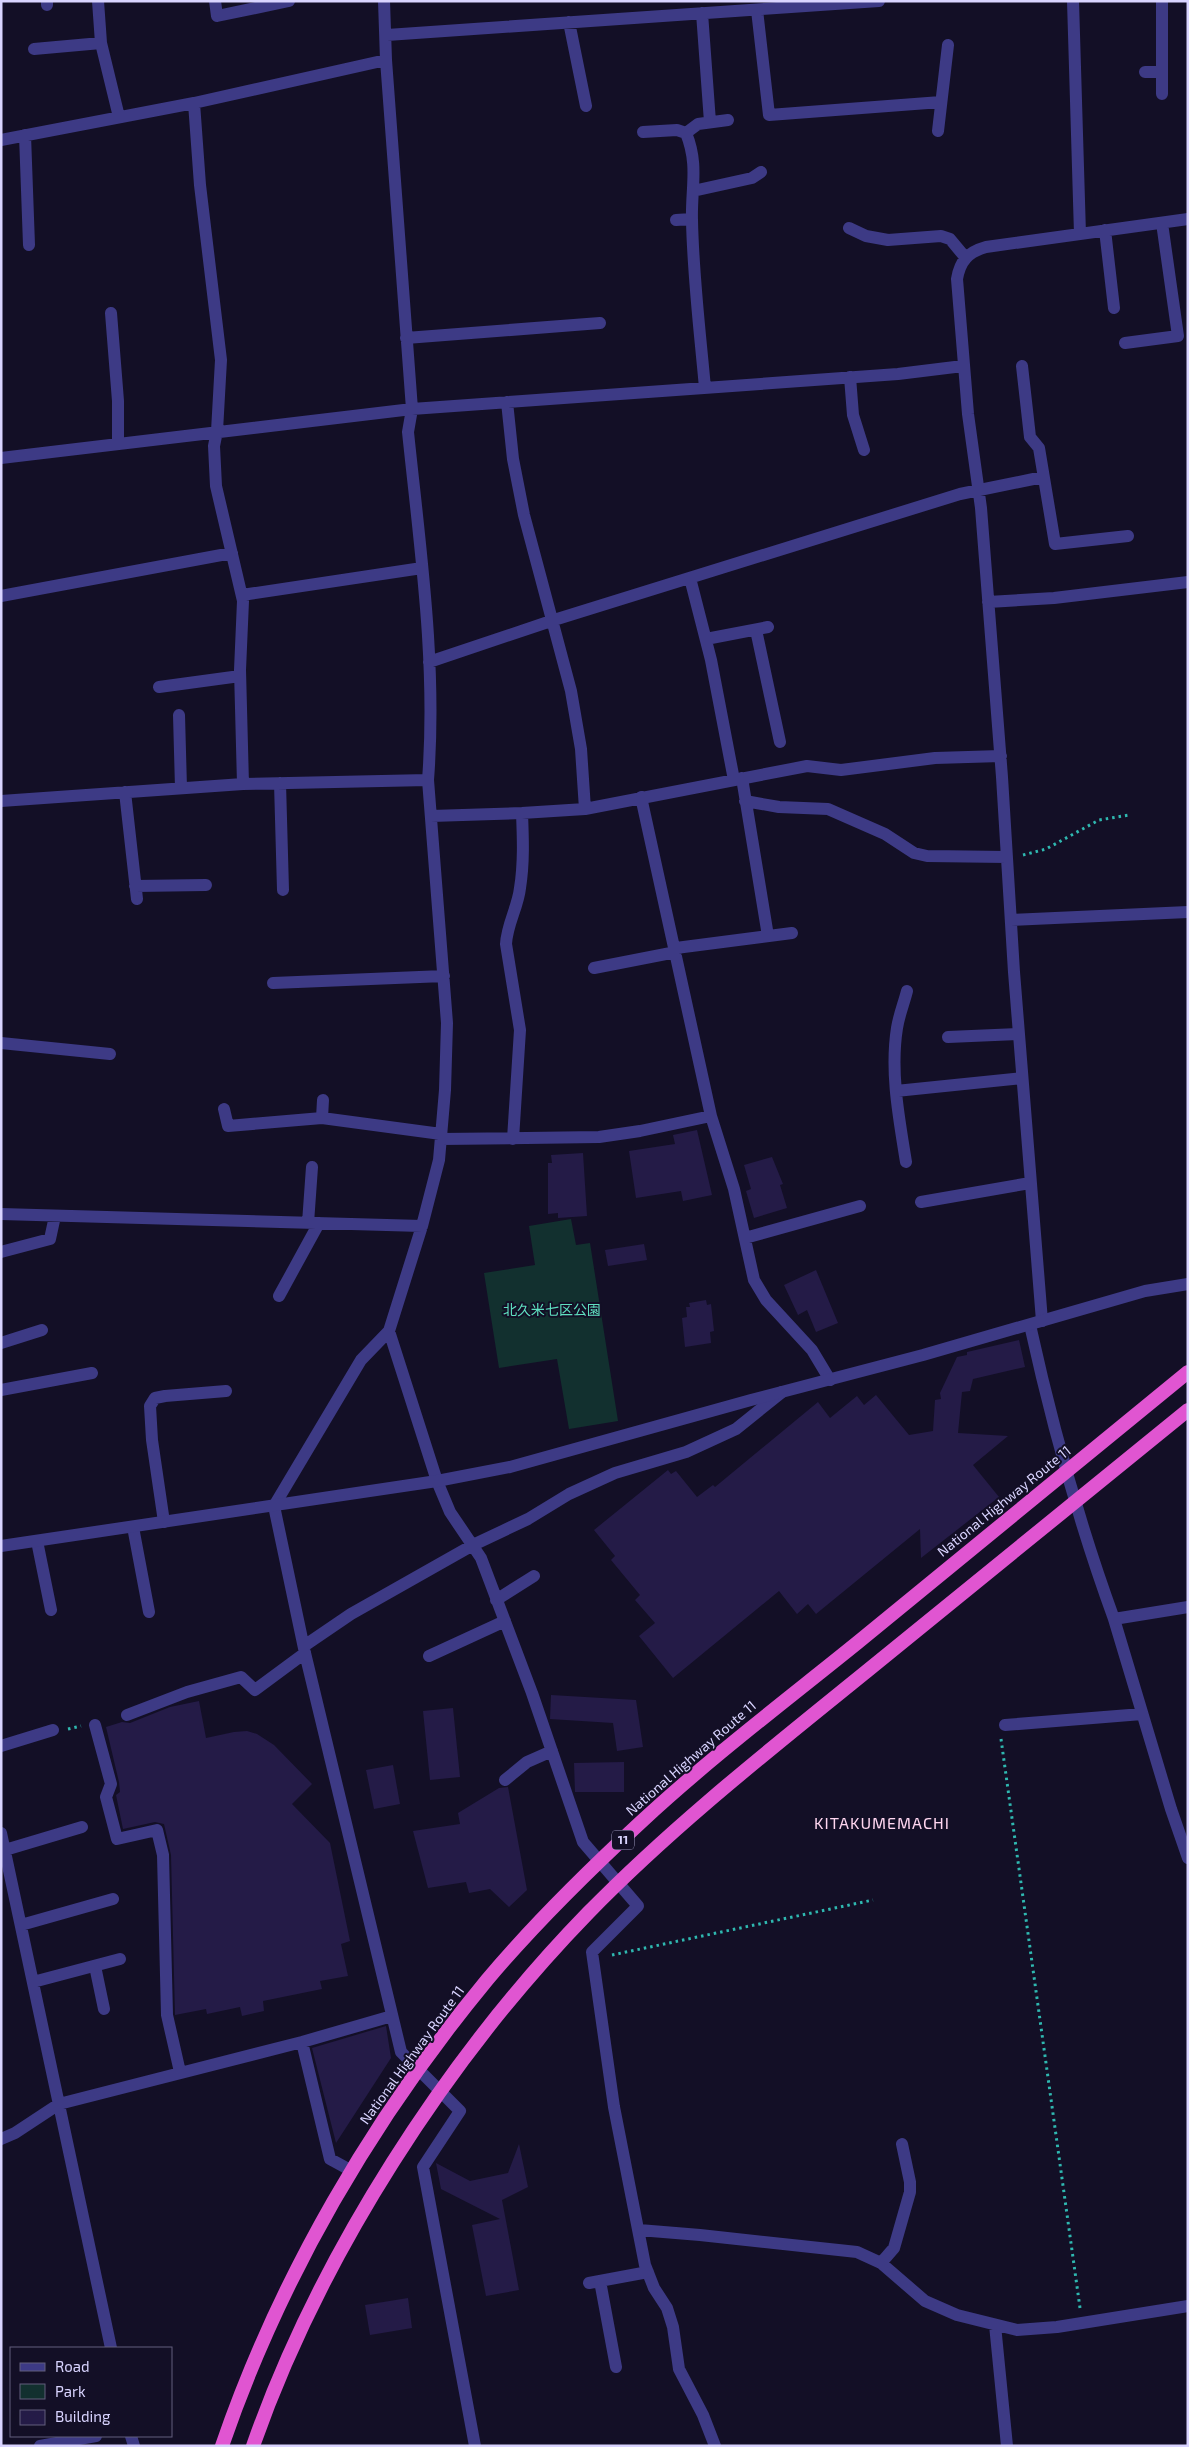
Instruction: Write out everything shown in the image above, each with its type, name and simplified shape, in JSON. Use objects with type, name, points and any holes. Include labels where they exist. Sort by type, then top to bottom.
[{"type":"highway","name":"National Highway Route 11","points":[[222,2446],[267,2334],[324,2219],[352,2171],[418,2071],[487,1981],[528,1934],[642,1821],[721,1751],[1188,1372]]},
{"type":"highway","name":"11","points":[[253,2446],[285,2365],[350,2233],[439,2092],[507,2003],[586,1915],[617,1884],[740,1774],[1188,1410]]},
{"type":"street","points":[[98,1],[101,43],[119,117]]},
{"type":"street","points":[[215,1],[216,16],[289,1]]},
{"type":"street","points":[[384,1],[387,35],[386,60],[412,409],[408,432],[422,568],[429,662],[431,742],[428,780],[447,1023],[441,1136],[439,1160],[422,1226],[389,1331],[361,1360],[274,1506],[304,1650],[401,2052],[460,2111],[423,2166],[475,2446]]},
{"type":"street","points":[[387,35],[879,1]]},
{"type":"street","points":[[1073,1],[1080,234]]},
{"type":"street","points":[[1162,1],[1162,94]]},
{"type":"street","points":[[757,10],[769,115],[941,102]]},
{"type":"street","points":[[702,13],[710,122]]},
{"type":"street","points":[[568,22],[586,106]]},
{"type":"street","points":[[34,49],[101,43]]},
{"type":"street","points":[[938,131],[948,45]]},
{"type":"street","points":[[1,140],[194,103],[386,60]]},
{"type":"street","points":[[1145,72],[1162,72]]},
{"type":"street","points":[[194,103],[200,185],[221,360],[217,431],[214,446],[216,486],[242,595],[244,618],[240,676],[243,784]]},
{"type":"street","points":[[686,133],[698,124],[728,120]]},
{"type":"street","points":[[642,132],[677,130],[686,133],[692,146],[695,168],[692,219],[704,388]]},
{"type":"street","points":[[25,135],[29,244]]},
{"type":"street","points":[[693,191],[752,178],[761,172]]},
{"type":"street","points":[[676,220],[692,219]]},
{"type":"street","points":[[1188,219],[986,246],[974,250],[965,257],[959,267],[957,279],[963,366],[978,489],[1001,756],[1030,1183],[1036,1323],[1049,1412],[1098,1575],[1114,1619],[1188,1858]]},
{"type":"street","points":[[1125,343],[1178,336],[1162,223]]},
{"type":"street","points":[[849,228],[866,236],[888,240],[941,236],[950,239],[965,257]]},
{"type":"street","points":[[1105,230],[1114,308]]},
{"type":"street","points":[[111,313],[118,401],[118,444]]},
{"type":"street","points":[[406,338],[600,323]]},
{"type":"street","points":[[1,458],[412,409],[850,377],[963,366]]},
{"type":"street","points":[[1022,366],[1030,437],[1038,448],[1055,544],[1128,536]]},
{"type":"street","points":[[850,377],[853,415],[864,450]]},
{"type":"street","points":[[506,402],[513,458],[524,515],[554,620],[571,691],[581,749],[585,809]]},
{"type":"street","points":[[429,662],[554,620],[826,534],[978,489],[1044,477]]},
{"type":"street","points":[[1,596],[232,554]]},
{"type":"street","points":[[242,595],[422,568]]},
{"type":"street","points":[[690,578],[738,779],[745,801],[768,936]]},
{"type":"street","points":[[988,602],[1054,598],[1188,582]]},
{"type":"street","points":[[706,639],[762,629],[780,742]]},
{"type":"street","points":[[159,688],[240,676]]},
{"type":"street","points":[[179,715],[181,788]]},
{"type":"street","points":[[431,816],[585,809],[807,766],[841,770],[935,758],[1001,756]]},
{"type":"street","points":[[1,801],[243,784],[428,780]]},
{"type":"street","points":[[280,783],[283,890]]},
{"type":"street","points":[[125,792],[136,892],[206,885]]},
{"type":"street","points":[[641,797],[676,950],[710,1116],[734,1190],[754,1280],[766,1300],[812,1350],[830,1380]]},
{"type":"street","points":[[745,801],[779,807],[828,809],[885,834],[914,852],[927,856],[1007,857]]},
{"type":"street","points":[[513,1139],[520,1030],[506,944],[507,932],[516,908],[520,887],[522,813]]},
{"type":"street","points":[[1011,920],[1188,912]]},
{"type":"street","points":[[594,968],[676,950],[792,934]]},
{"type":"street","points":[[273,983],[444,976]]},
{"type":"street","points":[[906,1162],[896,1091],[897,1027],[907,991]]},
{"type":"street","points":[[948,1037],[1019,1034]]},
{"type":"street","points":[[1,1043],[110,1054]]},
{"type":"street","points":[[896,1091],[1022,1078]]},
{"type":"street","points":[[322,1118],[323,1100]]},
{"type":"street","points":[[224,1108],[228,1126],[322,1118],[441,1136],[513,1139],[599,1137],[640,1131],[710,1116]]},
{"type":"street","points":[[280,1296],[314,1223],[312,1167]]},
{"type":"street","points":[[921,1202],[1030,1183]]},
{"type":"street","points":[[745,1238],[860,1206]]},
{"type":"street","points":[[1,1214],[422,1226]]},
{"type":"street","points":[[1,1252],[50,1239],[55,1216]]},
{"type":"street","points":[[1,1546],[437,1482],[510,1468],[1036,1323],[1145,1291],[1188,1284]]},
{"type":"street","points":[[1,1343],[42,1330]]},
{"type":"street","points":[[389,1331],[437,1482],[450,1512],[480,1558],[505,1621],[583,1842],[617,1884],[638,1906],[592,1952],[614,2107],[648,2272],[654,2288],[667,2308],[673,2327],[679,2369],[703,2415],[715,2446]]},
{"type":"street","points":[[1,1390],[92,1373]]},
{"type":"street","points":[[164,1522],[152,1440],[150,1406],[155,1398],[226,1391]]},
{"type":"street","points":[[127,1715],[187,1692],[241,1677],[255,1690],[351,1614],[472,1545],[528,1519],[569,1494],[615,1473],[686,1452],[736,1429],[782,1392]]},
{"type":"street","points":[[133,1527],[149,1612]]},
{"type":"street","points":[[37,1541],[51,1610]]},
{"type":"street","points":[[496,1600],[534,1576]]},
{"type":"street","points":[[1114,1619],[1188,1607]]},
{"type":"street","points":[[429,1656],[505,1621]]},
{"type":"street","points":[[1005,1725],[1142,1714]]},
{"type":"street","points":[[95,1725],[111,1784],[106,1797],[117,1839],[157,1830],[163,1855],[167,2015],[180,2072]]},
{"type":"street","points":[[1,1746],[53,1730]]},
{"type":"street","points":[[505,1780],[527,1762],[552,1751]]},
{"type":"street","points":[[5,1850],[82,1827]]},
{"type":"street","points":[[1,1834],[111,2347]]},
{"type":"street","points":[[21,1925],[113,1899]]},
{"type":"street","points":[[33,1982],[120,1959]]},
{"type":"street","points":[[95,1966],[104,2009]]},
{"type":"street","points":[[1,2139],[15,2133],[59,2104],[302,2042],[392,2016]]},
{"type":"street","points":[[302,2042],[330,2159],[352,2171]]},
{"type":"street","points":[[881,2263],[894,2248],[910,2192],[910,2182],[902,2144]]},
{"type":"street","points":[[639,2230],[857,2252],[881,2263],[925,2301],[957,2315],[1017,2330],[1057,2328],[1188,2306]]},
{"type":"street","points":[[616,2367],[595,2282],[648,2272]]},
{"type":"street","points":[[996,2325],[1007,2446]]},
{"type":"street","points":[[40,2446],[54,2439],[82,2437]]},
{"type":"path","points":[[1007,857],[1034,854],[1099,820],[1129,816]]},
{"type":"path","points":[[1005,1725],[999,1726],[1082,2323]]},
{"type":"path","points":[[593,1959],[873,1900]]},
{"type":"green space","name":"北久米七区公園","points":[[571,1219],[576,1245],[590,1243],[618,1421],[569,1429],[557,1359],[499,1368],[484,1273],[535,1265],[529,1226]]},
{"type":"building","points":[[697,1130],[712,1195],[683,1201],[681,1191],[636,1198],[629,1151],[675,1144],[673,1135]]},
{"type":"building","points":[[583,1153],[587,1216],[558,1218],[558,1213],[548,1214],[548,1163],[552,1163],[551,1155]]},
{"type":"building","points":[[772,1157],[783,1184],[780,1185],[787,1208],[754,1218],[746,1191],[751,1189],[744,1165]]},
{"type":"building","points":[[644,1244],[647,1260],[608,1266],[605,1250]]},
{"type":"building","points":[[816,1270],[838,1323],[816,1332],[807,1310],[798,1315],[784,1285]]},
{"type":"building","points":[[706,1300],[707,1305],[711,1304],[714,1331],[710,1332],[711,1343],[685,1347],[682,1318],[687,1317],[686,1307],[690,1307],[689,1303]]},
{"type":"building","points":[[1019,1340],[1025,1367],[973,1379],[970,1391],[962,1392],[958,1433],[1008,1436],[973,1465],[999,1497],[921,1558],[920,1529],[816,1614],[808,1604],[797,1614],[779,1591],[673,1678],[639,1636],[655,1623],[635,1600],[640,1595],[611,1560],[615,1556],[594,1530],[668,1470],[671,1474],[676,1471],[697,1497],[713,1485],[715,1487],[818,1402],[830,1418],[857,1396],[864,1405],[876,1395],[909,1435],[933,1431],[935,1400],[941,1399],[940,1393],[957,1357],[967,1355],[967,1352]]},
{"type":"building","points":[[551,1695],[636,1700],[643,1747],[617,1751],[613,1723],[550,1719]]},
{"type":"building","points":[[199,1701],[206,1738],[234,1732],[247,1731],[257,1734],[274,1745],[312,1784],[292,1804],[330,1843],[350,1941],[341,1944],[348,1976],[320,1981],[322,1989],[263,2001],[264,2011],[242,2016],[240,2007],[207,2014],[206,2009],[175,2015],[171,1855],[164,1824],[155,1822],[123,1829],[116,1795],[120,1792],[119,1782],[106,1727],[122,1722],[130,1723],[170,1707]]},
{"type":"building","points":[[453,1708],[460,1777],[430,1780],[423,1711]]},
{"type":"building","points":[[624,1762],[624,1792],[575,1792],[574,1763]]},
{"type":"building","points":[[393,1765],[400,1804],[374,1809],[366,1770]]},
{"type":"building","points":[[508,1787],[527,1890],[509,1907],[490,1889],[469,1893],[466,1882],[428,1888],[413,1831],[460,1824],[458,1813],[499,1788]]},
{"type":"building","points":[[386,2026],[391,2058],[336,2143],[312,2048]]},
{"type":"building","points":[[519,2144],[528,2187],[502,2200],[519,2290],[486,2296],[472,2225],[500,2219],[441,2189],[436,2163],[470,2181],[508,2173]]},
{"type":"building","points":[[408,2298],[412,2328],[370,2335],[365,2305]]},
{"type":"district","name":"KITAKUMEMACHI","points":[[882,1823]]}]
